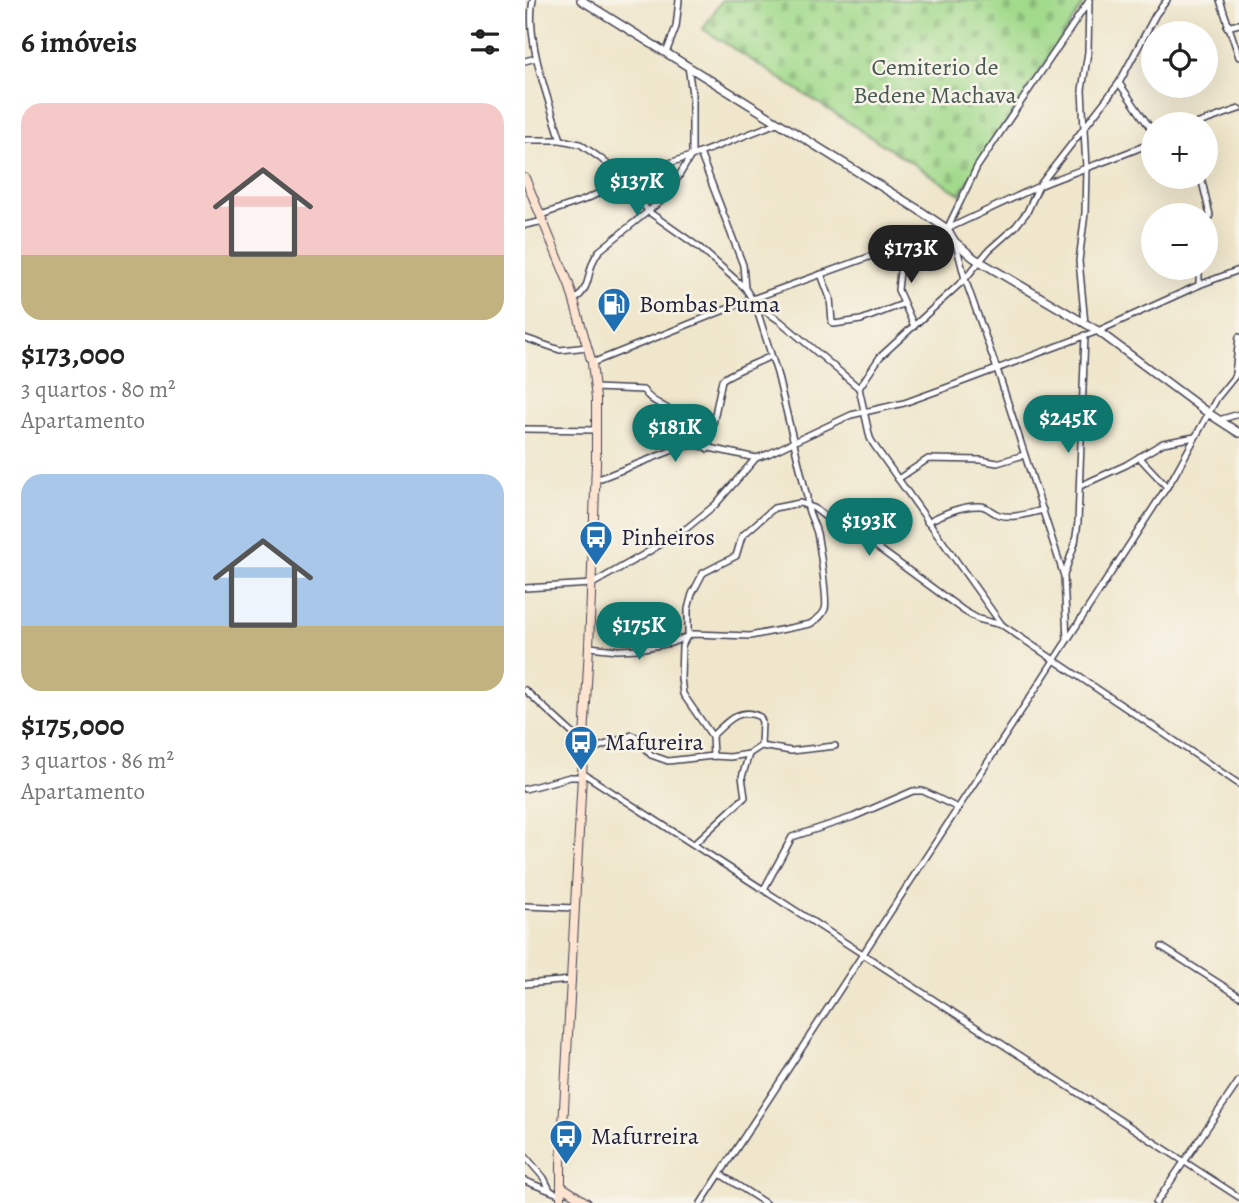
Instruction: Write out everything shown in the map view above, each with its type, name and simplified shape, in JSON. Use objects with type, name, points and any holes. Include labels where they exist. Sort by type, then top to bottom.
[{"type":"main road","points":[[525,178],[574,301],[588,347],[592,363],[597,430],[589,646],[561,1164],[561,1194],[587,1203]]},
{"type":"street","points":[[533,0],[530,15],[536,58],[561,140]]},
{"type":"street","points":[[581,0],[947,229],[955,242],[1064,576],[1067,640]]},
{"type":"street","points":[[666,53],[675,27],[679,0]]},
{"type":"street","points":[[1085,324],[1079,261],[1085,213],[1082,90],[1088,52],[1089,0]]},
{"type":"street","points":[[947,229],[977,167],[1089,0]]},
{"type":"street","points":[[859,387],[880,357],[965,279],[1021,219],[1039,186],[1119,83],[1156,14],[1167,0]]},
{"type":"street","points":[[1220,0],[1239,57]]},
{"type":"street","points":[[1227,27],[1239,24]]},
{"type":"street","points":[[525,61],[536,58]]},
{"type":"street","points":[[574,301],[586,288],[592,260],[599,251],[667,196],[692,154],[692,94],[688,66]]},
{"type":"street","points":[[1119,83],[1141,115]]},
{"type":"street","points":[[1218,116],[1239,109]]},
{"type":"street","points":[[525,225],[651,169],[777,123]]},
{"type":"street","points":[[525,140],[561,140],[580,144],[600,158],[625,182],[649,212],[700,248],[745,288],[754,301],[786,409],[792,444],[807,497],[805,505],[816,529],[823,588],[827,599],[825,609],[818,619],[797,628],[750,636],[693,634],[686,639],[638,649],[618,650],[589,646]]},
{"type":"street","points":[[592,363],[821,274],[947,229],[1039,186],[1141,147]]},
{"type":"street","points":[[700,153],[743,265],[745,288]]},
{"type":"street","points":[[955,242],[979,262],[1098,331],[1207,413],[1239,433]]},
{"type":"street","points":[[903,244],[898,290],[913,326]]},
{"type":"street","points":[[525,588],[591,584],[687,528],[715,505],[756,458],[792,444],[821,428],[864,410],[880,410],[904,403],[1098,331],[1199,285],[1239,270]]},
{"type":"street","points":[[821,274],[830,298],[834,324],[861,320],[903,303]]},
{"type":"street","points":[[1199,280],[1199,285]]},
{"type":"street","points":[[754,301],[859,387],[870,438],[1002,625]]},
{"type":"street","points":[[1064,576],[1075,544],[1080,486],[1085,335]]},
{"type":"street","points":[[701,1203],[1167,487],[1207,413],[1237,372],[1239,337]]},
{"type":"street","points":[[525,338],[560,351],[588,347]]},
{"type":"street","points":[[708,449],[722,380],[771,356]]},
{"type":"street","points":[[594,388],[643,390],[653,402],[663,405],[674,414],[697,445]]},
{"type":"street","points":[[1219,420],[1239,414]]},
{"type":"street","points":[[525,429],[597,430]]},
{"type":"street","points":[[1080,486],[1163,443],[1195,437]]},
{"type":"street","points":[[596,480],[681,447],[697,445],[756,458]]},
{"type":"street","points":[[898,479],[928,460],[981,460],[997,463],[1024,455]]},
{"type":"street","points":[[1139,457],[1167,487]]},
{"type":"street","points":[[713,756],[712,736],[683,694],[682,654],[690,601],[703,573],[736,556],[741,536],[774,508],[800,503],[814,508],[833,523],[870,542],[964,611],[978,619],[1002,625],[1239,784]]},
{"type":"street","points":[[927,522],[973,506],[983,506],[1001,516],[1043,510]]},
{"type":"street","points":[[525,690],[582,742]]},
{"type":"street","points":[[712,736],[734,716],[745,712],[754,713],[762,722],[761,747]]},
{"type":"street","points":[[582,752],[632,735],[638,738],[651,755],[673,761],[749,754],[761,747],[791,751],[835,746]]},
{"type":"street","points":[[694,844],[744,797],[742,777],[749,754]]},
{"type":"street","points":[[525,789],[581,775],[864,953],[1239,1197]]},
{"type":"street","points":[[764,889],[792,836],[853,817],[913,791],[923,791],[958,808]]},
{"type":"street","points":[[525,906],[575,908]]},
{"type":"street","points":[[1162,947],[1239,996]]},
{"type":"street","points":[[525,984],[572,980]]},
{"type":"street","points":[[1156,1203],[1239,1081]]},
{"type":"street","points":[[525,1156],[544,1178],[550,1190]]},
{"type":"street","points":[[720,1174],[765,1203]]},
{"type":"street","points":[[525,1181],[561,1194]]},
{"type":"green space","name":"Cemiterio de Bedene Machava","points":[[722,0],[1086,0],[960,194],[703,29]]},
{"type":"place","name":"Bombas Puma","points":[[614,334]]},
{"type":"place","name":"Pinheiros","points":[[596,567]]},
{"type":"place","name":"Mafureira","points":[[581,772]]},
{"type":"place","name":"Mafurreira","points":[[566,1166]]}]
